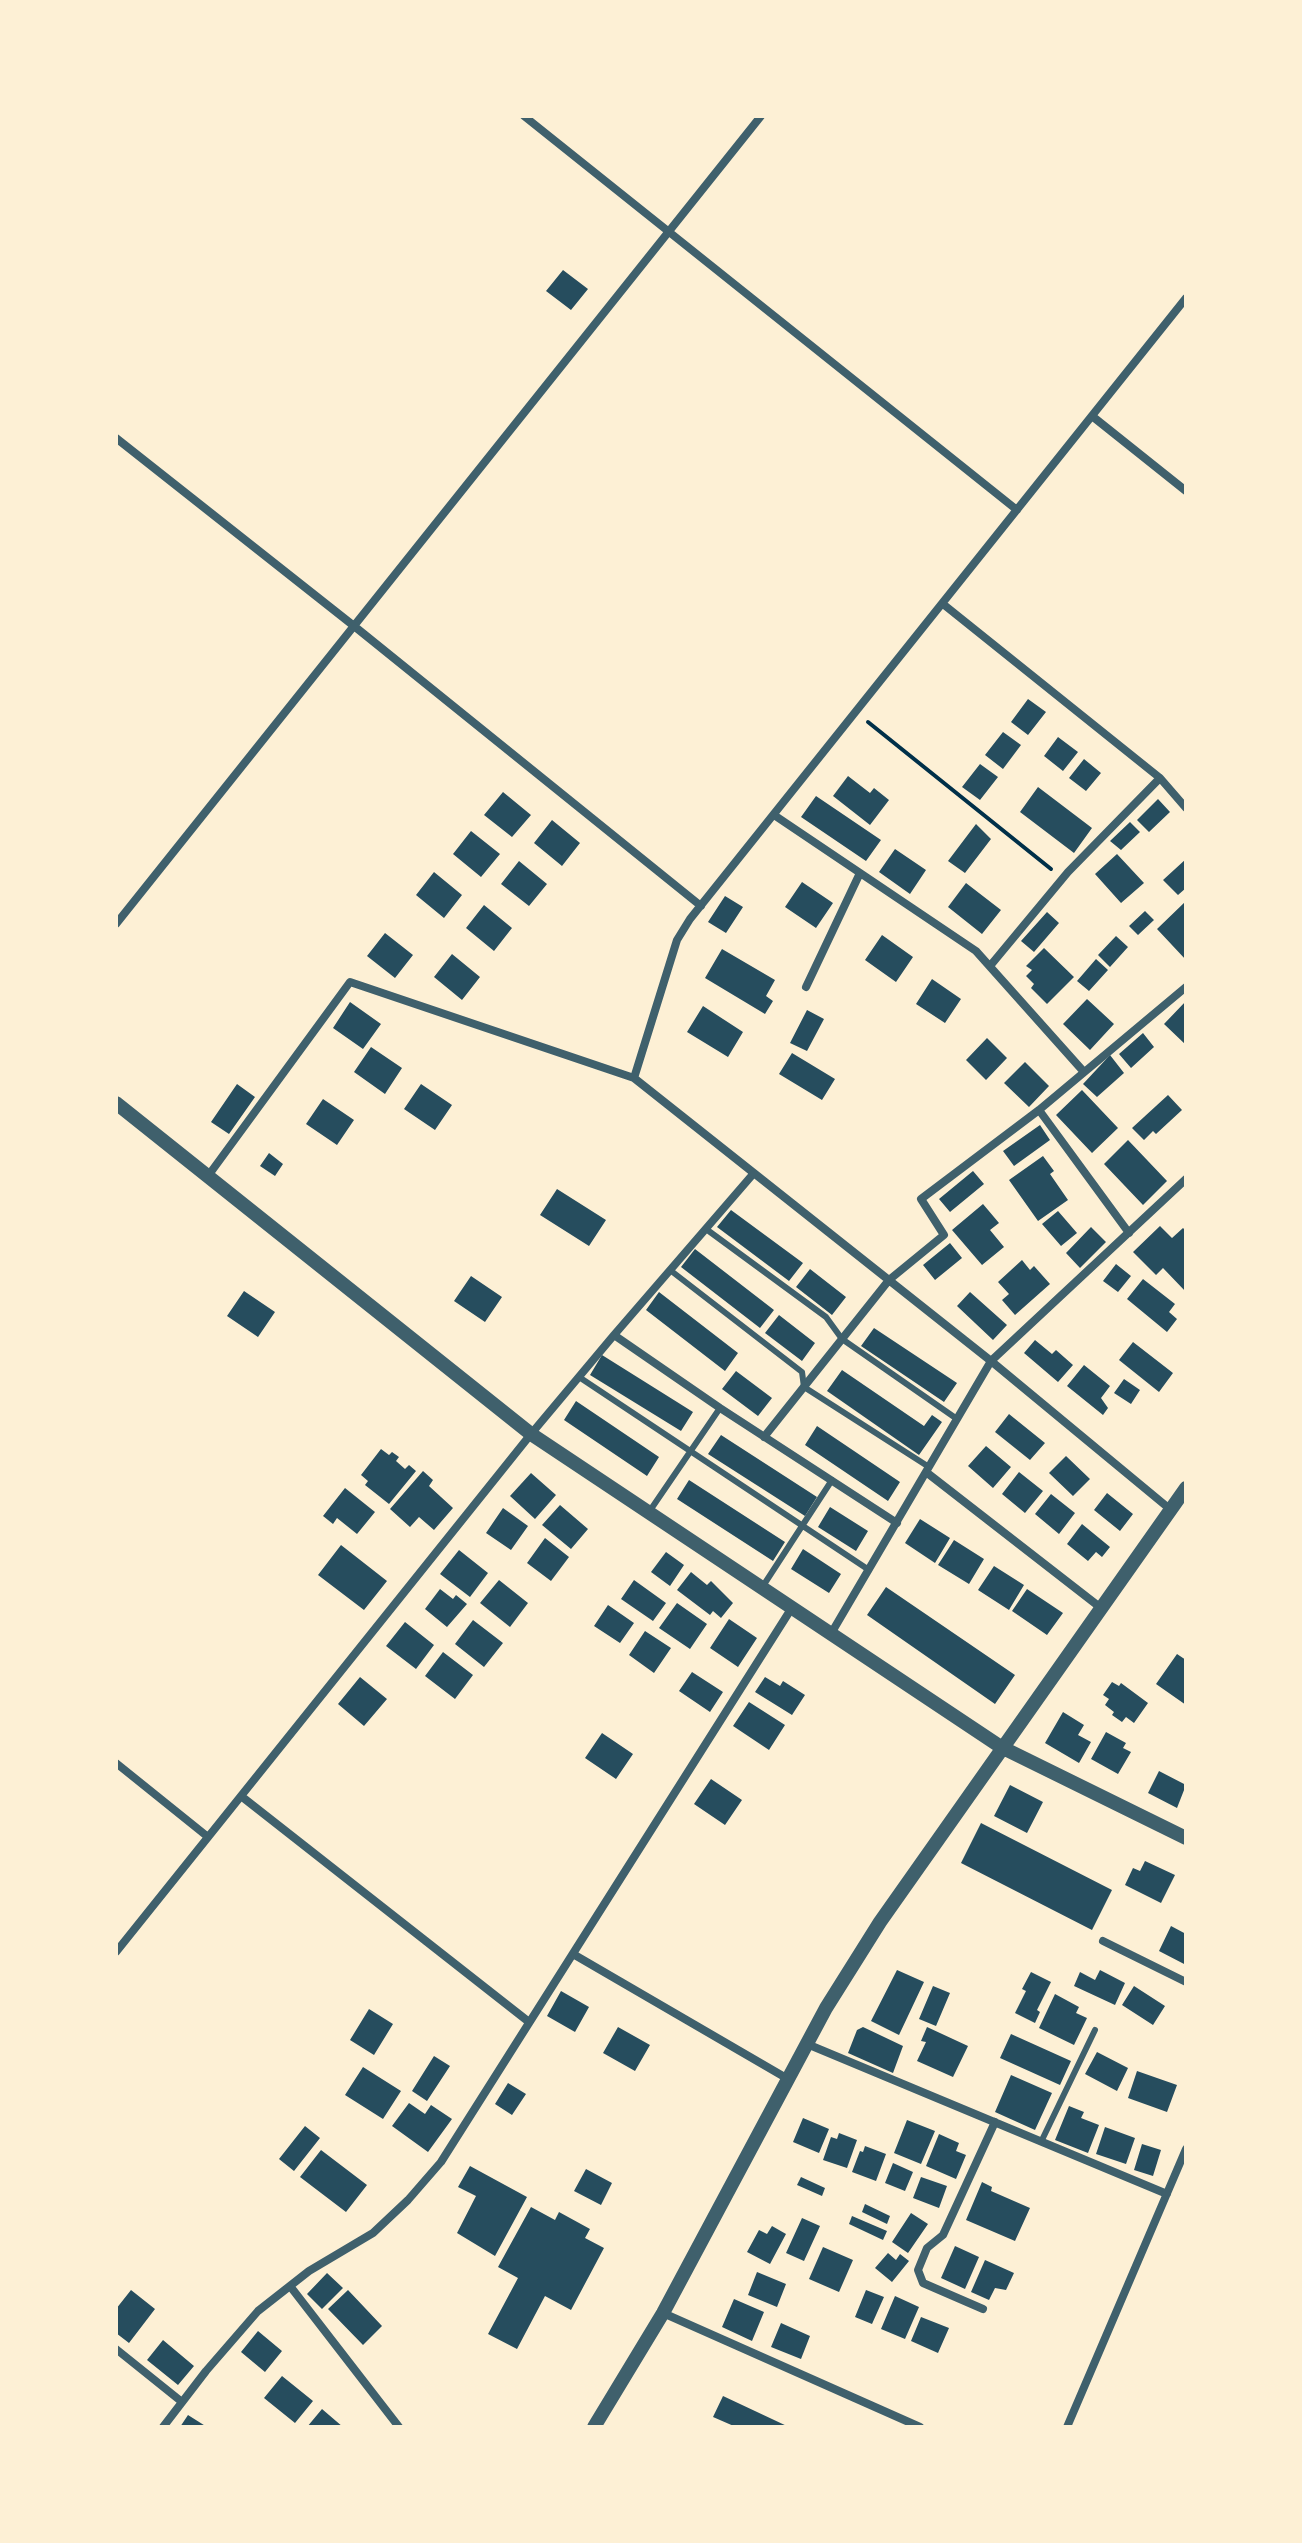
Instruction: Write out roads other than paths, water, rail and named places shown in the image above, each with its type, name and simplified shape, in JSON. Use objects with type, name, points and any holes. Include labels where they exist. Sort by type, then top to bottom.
[{"type":"street","points":[[524,116],[1017,510]]},
{"type":"street","points":[[116,924],[761,116]]},
{"type":"street","points":[[634,1078],[677,940],[701,906],[1186,298]]},
{"type":"street","points":[[1092,416],[1186,491]]},
{"type":"street","points":[[116,438],[701,906]]},
{"type":"street","points":[[943,604],[1160,778],[1186,808]]},
{"type":"street","points":[[990,966],[1063,878],[1160,778]]},
{"type":"street","points":[[774,815],[976,951],[1084,1072]]},
{"type":"street","points":[[806,987],[860,873]]},
{"type":"street","points":[[208,1176],[350,982],[634,1078],[991,1361],[1171,1510]]},
{"type":"street","points":[[764,1437],[889,1280],[944,1235],[921,1199],[1039,1110],[1186,987]]},
{"type":"street","points":[[116,1103],[531,1434],[1001,1747],[1186,1838]]},
{"type":"street","points":[[1039,1110],[1129,1233]]},
{"type":"street","points":[[116,1952],[531,1434],[754,1173]]},
{"type":"street","points":[[832,1632],[991,1361],[1186,1179]]},
{"type":"street","points":[[614,1335],[897,1523]]},
{"type":"street","points":[[928,1470],[1101,1608]]},
{"type":"street","points":[[594,2427],[663,2313],[807,2044],[880,1922],[1186,1488]]},
{"type":"street","points":[[163,2427],[258,2311],[309,2271],[373,2233],[408,2200],[441,2162],[793,1606]]},
{"type":"street","points":[[116,1763],[208,1837]]},
{"type":"street","points":[[241,1796],[529,2022]]},
{"type":"street","points":[[1103,1941],[1186,1982]]},
{"type":"street","points":[[573,1954],[788,2079]]},
{"type":"street","points":[[807,2044],[1167,2194]]},
{"type":"street","points":[[983,2309],[923,2283],[918,2270],[927,2248],[943,2235],[995,2122]]},
{"type":"street","points":[[1067,2427],[1186,2149]]},
{"type":"street","points":[[290,2286],[399,2427]]},
{"type":"street","points":[[663,2313],[920,2427]]},
{"type":"street","points":[[116,2349],[182,2402]]},
{"type":"lane","points":[[706,1229],[826,1317],[842,1339],[957,1419]]},
{"type":"lane","points":[[670,1270],[802,1372],[804,1387],[928,1470]]},
{"type":"lane","points":[[579,1377],[869,1570]]},
{"type":"lane","points":[[649,1512],[720,1408]]},
{"type":"lane","points":[[763,1586],[832,1480]]},
{"type":"lane","points":[[1041,2142],[1095,2030]]}]
